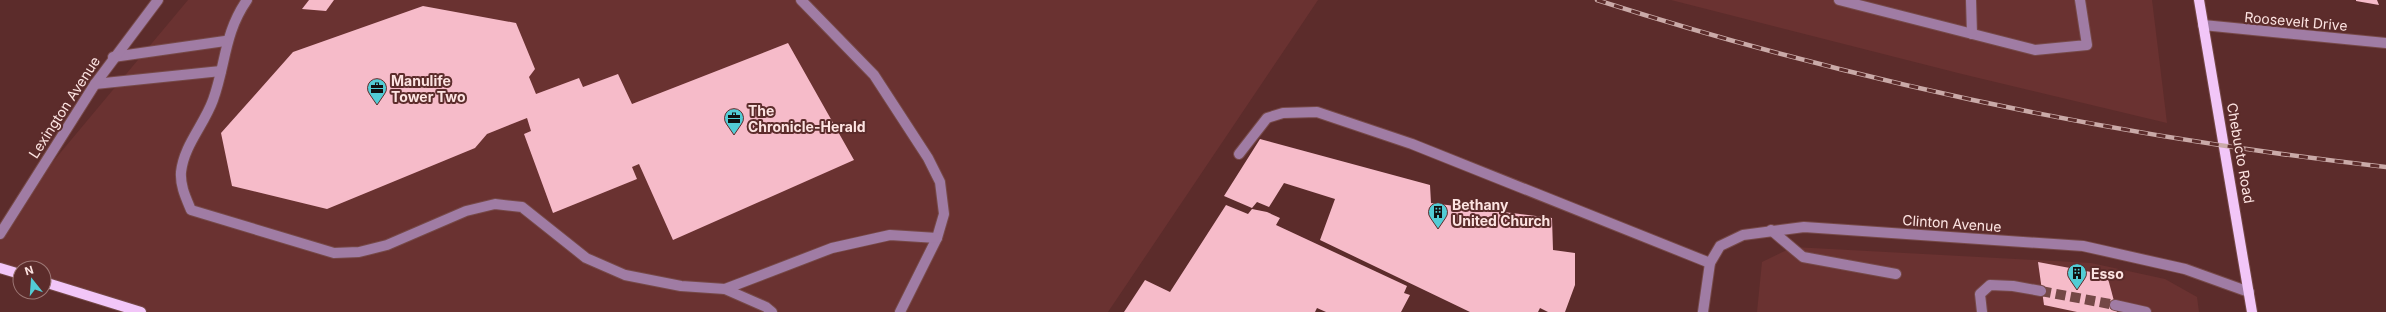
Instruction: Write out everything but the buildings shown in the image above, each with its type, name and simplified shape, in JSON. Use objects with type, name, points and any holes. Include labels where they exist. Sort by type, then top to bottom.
[{"type":"main road","name":"Chebucto Road","points":[[2200,0],[2203,26],[2252,312]]},
{"type":"main road","points":[[0,268],[12,272]]},
{"type":"main road","points":[[52,285],[128,311],[141,312]]},
{"type":"street","name":"Lexington Avenue","points":[[0,234],[95,84],[158,0]]},
{"type":"street","points":[[247,0],[237,13],[225,41],[221,71],[213,100],[183,163],[181,188],[191,210],[334,253],[359,252],[387,245],[466,211],[495,204],[522,207],[586,258],[625,275],[681,286],[725,289],[766,307],[772,312]]},
{"type":"street","points":[[801,0],[874,75],[928,158],[940,182],[944,214],[937,238],[900,312]]},
{"type":"street","points":[[1839,0],[1857,2],[2035,50],[2086,45],[2080,0]]},
{"type":"street","points":[[1972,0],[1972,34]]},
{"type":"street","name":"Roosevelt Drive","points":[[2203,26],[2386,43]]},
{"type":"street","points":[[113,58],[225,41]]},
{"type":"street","points":[[95,84],[221,71]]},
{"type":"street","points":[[1239,154],[1267,118],[1283,113],[1317,112],[1419,147],[1710,263]]},
{"type":"street","name":"Clinton Avenue","points":[[1703,312],[1710,263],[1720,246],[1743,235],[1771,230],[1804,228],[2083,246],[2185,269],[2249,292]]},
{"type":"street","points":[[1771,230],[1803,257],[1896,274]]},
{"type":"street","points":[[725,289],[832,248],[890,235],[937,238]]},
{"type":"street","points":[[1982,312],[1980,294],[1990,286],[2014,286],[2041,291]]},
{"type":"street","points":[[2115,305],[2148,311]]},
{"type":"shaded area","points":[[188,0],[1318,0],[1108,312],[138,312],[52,286],[52,260],[12,260],[12,272],[0,267],[0,225]]},
{"type":"shaded area","points":[[1671,0],[2152,0],[2167,123],[1962,74]]},
{"type":"shaded area","points":[[1793,247],[2091,263],[2165,279],[2197,297],[2199,312],[1757,312],[1762,262]]},
{"type":"tunnel","points":[[2041,291],[2115,305]]},
{"type":"railway","points":[[1597,0],[1693,29],[1791,56],[1889,81],[1987,103],[2087,123],[2186,140],[2286,155],[2386,167]]},
{"type":"place","name":"Manulife Tower Two","points":[[377,105]]},
{"type":"place","name":"The Chronicle-Herald","points":[[734,135]]},
{"type":"place","name":"Bethany United Church","points":[[1438,229]]},
{"type":"place","name":"Esso","points":[[2077,290]]}]
